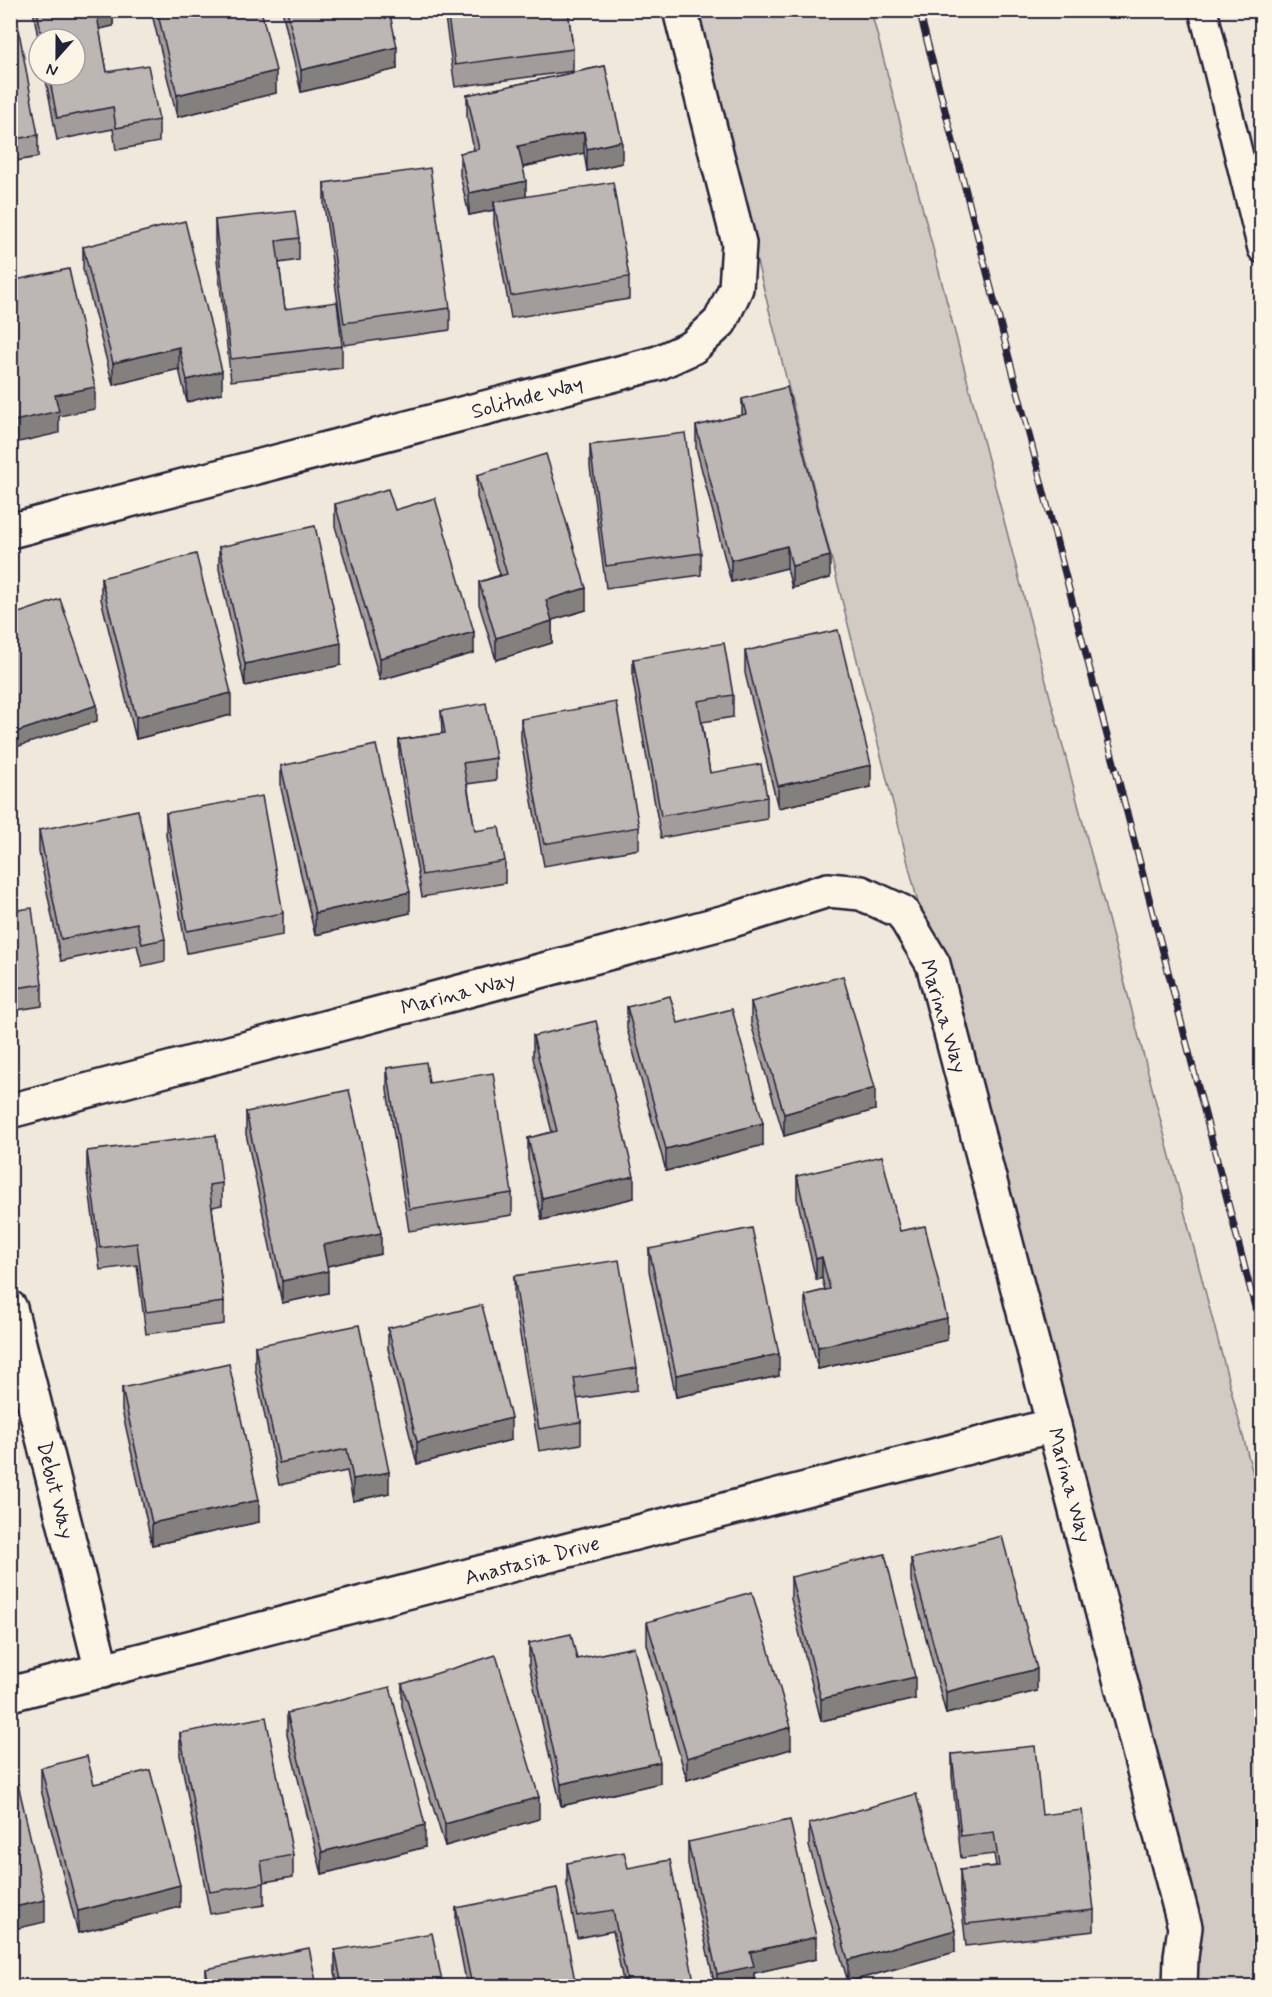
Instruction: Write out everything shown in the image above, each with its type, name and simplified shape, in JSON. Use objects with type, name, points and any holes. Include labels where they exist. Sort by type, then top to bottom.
[{"type":"street","name":"Solitude Way","points":[[10,531],[658,363],[693,347],[720,322],[736,288],[739,243],[680,10]]},
{"type":"street","name":"Marina Way","points":[[10,1111],[729,921],[828,890],[861,893],[902,912],[933,964],[1185,1927],[1180,1986]]},
{"type":"street","name":"Debut Way","points":[[10,1308],[102,1671]]},
{"type":"street","name":"Anastasia Drive","points":[[10,1694],[1054,1425]]},
{"type":"lane","points":[[1203,10],[1262,249]]},
{"type":"shaded area","points":[[694,11],[871,11],[1261,1505],[1261,1986],[1190,1986]]},
{"type":"building","points":[[10,10],[15,10],[27,75],[27,87],[29,87],[38,135],[10,140]]},
{"type":"building","points":[[37,10],[96,10],[107,72],[148,65],[159,120],[116,128],[113,107],[57,118],[51,87],[87,87],[87,27],[40,27]]},
{"type":"building","points":[[157,10],[261,10],[276,71],[177,95]]},
{"type":"building","points":[[287,10],[389,10],[397,47],[301,70]]},
{"type":"building","points":[[447,10],[568,10],[573,49],[455,65]]},
{"type":"building","points":[[605,66],[622,141],[587,149],[584,132],[518,146],[526,181],[469,193],[460,153],[479,149],[467,95]]},
{"type":"building","points":[[430,168],[450,308],[344,323],[324,183]]},
{"type":"building","points":[[613,182],[629,277],[511,296],[494,202]]},
{"type":"building","points":[[295,211],[299,238],[276,241],[285,309],[337,302],[342,346],[231,359],[215,220]]},
{"type":"building","points":[[185,221],[222,371],[187,380],[179,347],[113,363],[83,247]]},
{"type":"building","points":[[69,269],[95,387],[55,395],[59,411],[10,422],[10,281]]},
{"type":"building","points":[[787,387],[830,556],[792,566],[787,546],[731,560],[696,426],[746,414],[742,399]]},
{"type":"building","points":[[685,433],[701,553],[606,566],[590,445]]},
{"type":"building","points":[[546,454],[586,588],[546,600],[552,621],[496,638],[479,582],[507,574],[477,475]]},
{"type":"building","points":[[388,489],[395,510],[435,498],[474,632],[380,658],[335,504]]},
{"type":"building","points":[[315,526],[341,643],[245,664],[219,547]]},
{"type":"building","points":[[196,554],[231,693],[136,717],[101,578]]},
{"type":"building","points":[[60,599],[97,705],[10,734],[10,616]]},
{"type":"building","points":[[838,630],[871,765],[778,786],[745,651]]},
{"type":"building","points":[[724,643],[733,695],[698,701],[710,773],[761,764],[767,797],[661,816],[633,659]]},
{"type":"building","points":[[616,702],[639,827],[544,844],[521,719]]},
{"type":"building","points":[[486,703],[496,758],[463,763],[475,831],[499,827],[505,861],[422,875],[399,740],[445,733],[441,711]]},
{"type":"building","points":[[376,745],[410,892],[315,913],[281,766]]},
{"type":"building","points":[[262,796],[283,913],[187,931],[166,813]]},
{"type":"building","points":[[138,810],[165,939],[142,944],[137,923],[61,939],[39,830]]},
{"type":"building","points":[[32,908],[42,984],[10,989],[10,911]]},
{"type":"building","points":[[843,976],[875,1088],[784,1114],[751,1002]]},
{"type":"building","points":[[670,996],[678,1023],[732,1009],[763,1123],[666,1149],[627,1007]]},
{"type":"building","points":[[596,1021],[634,1176],[542,1198],[528,1138],[557,1131],[533,1036]]},
{"type":"building","points":[[426,1062],[429,1083],[493,1073],[512,1193],[409,1209],[387,1068]]},
{"type":"building","points":[[349,1090],[381,1233],[323,1245],[328,1271],[282,1281],[246,1112]]},
{"type":"building","points":[[216,1135],[222,1183],[209,1185],[224,1302],[146,1312],[137,1243],[100,1248],[87,1151]]},
{"type":"building","points":[[882,1156],[900,1231],[925,1226],[947,1318],[818,1347],[805,1295],[830,1289],[822,1257],[816,1259],[797,1176]]},
{"type":"building","points":[[752,1228],[779,1354],[676,1375],[649,1249]]},
{"type":"building","points":[[619,1260],[637,1368],[574,1378],[581,1422],[539,1429],[514,1276]]},
{"type":"building","points":[[482,1305],[511,1418],[417,1442],[388,1328]]},
{"type":"building","points":[[359,1325],[389,1472],[353,1479],[347,1449],[279,1463],[255,1346]]},
{"type":"building","points":[[229,1364],[259,1500],[152,1523],[122,1388]]},
{"type":"building","points":[[1002,1536],[1037,1669],[946,1692],[911,1559]]},
{"type":"building","points":[[885,1554],[915,1677],[821,1699],[791,1577]]},
{"type":"building","points":[[752,1592],[791,1727],[687,1758],[647,1622]]},
{"type":"building","points":[[571,1634],[577,1659],[634,1647],[660,1762],[561,1784],[529,1643]]},
{"type":"building","points":[[496,1655],[539,1797],[445,1824],[402,1684]]},
{"type":"building","points":[[390,1687],[425,1825],[322,1852],[287,1713]]},
{"type":"building","points":[[266,1717],[293,1855],[261,1861],[264,1883],[210,1892],[180,1733]]},
{"type":"building","points":[[1035,1746],[1042,1815],[1082,1810],[1094,1910],[966,1924],[960,1870],[999,1866],[994,1832],[961,1836],[952,1754]]},
{"type":"building","points":[[87,1756],[94,1784],[150,1770],[180,1885],[78,1911],[41,1768]]},
{"type":"building","points":[[18,1784],[45,1900],[10,1908],[10,1786]]},
{"type":"building","points":[[916,1794],[955,1930],[848,1960],[809,1824]]},
{"type":"building","points":[[790,1820],[816,1937],[750,1952],[754,1966],[717,1974],[688,1842]]},
{"type":"building","points":[[624,1852],[628,1868],[670,1860],[695,1986],[598,1986],[627,1980],[613,1910],[577,1916],[567,1863]]},
{"type":"building","points":[[557,1888],[576,1986],[472,1986],[456,1908]]},
{"type":"building","points":[[432,1933],[443,1986],[342,1986],[335,1950]]},
{"type":"building","points":[[309,1948],[317,1986],[209,1986],[206,1969]]},
{"type":"building","points":[[177,1983],[178,1986],[159,1986]]},
{"type":"railway","points":[[919,10],[1262,1334]]}]
